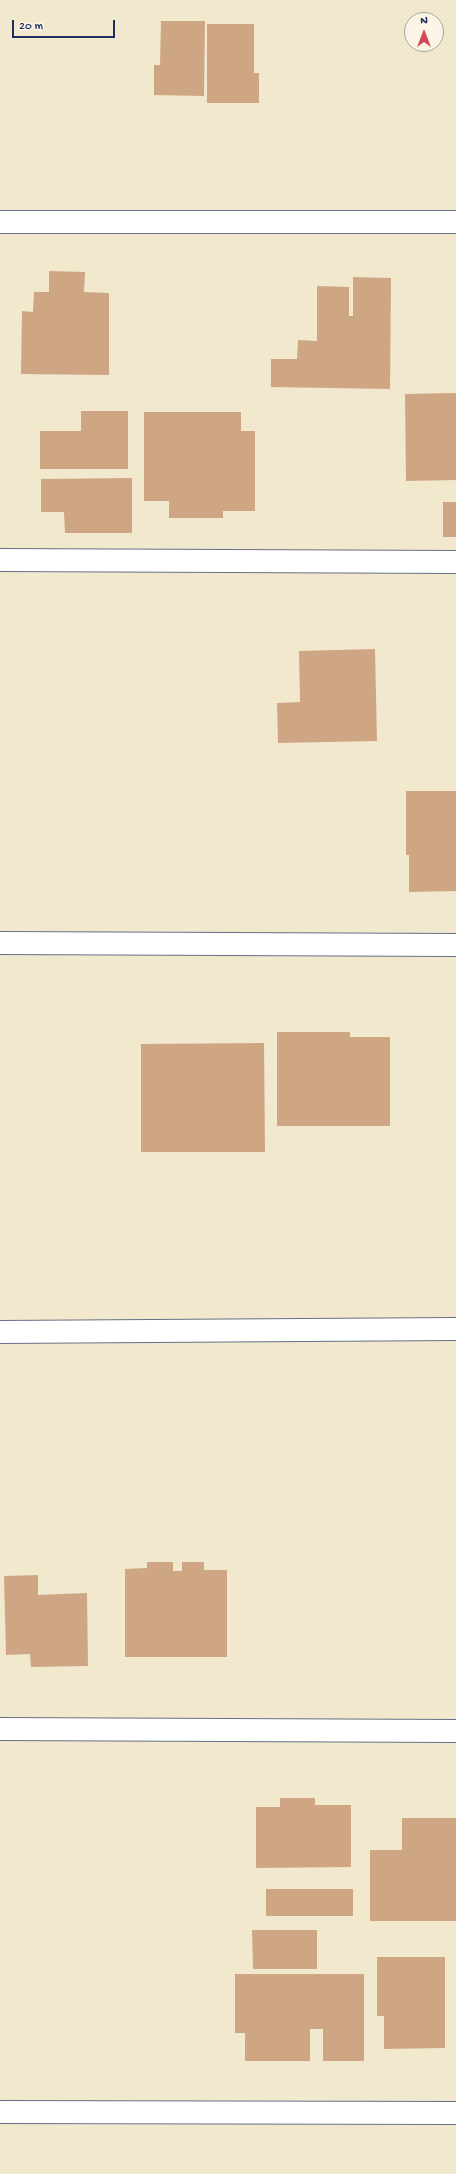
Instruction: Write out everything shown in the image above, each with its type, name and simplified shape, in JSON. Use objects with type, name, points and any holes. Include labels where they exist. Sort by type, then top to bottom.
[{"type":"street","points":[[0,222],[456,222]]},
{"type":"street","points":[[0,560],[456,562]]},
{"type":"street","points":[[0,943],[456,945]]},
{"type":"street","points":[[0,1332],[456,1329]]},
{"type":"street","points":[[0,1729],[456,1731]]},
{"type":"street","points":[[0,2112],[456,2113]]},
{"type":"building","points":[[161,21],[205,21],[204,96],[154,95],[154,65],[160,65]]},
{"type":"building","points":[[207,24],[254,24],[254,73],[259,73],[259,103],[207,103]]},
{"type":"building","points":[[49,271],[85,272],[84,292],[109,293],[109,375],[21,374],[22,311],[33,312],[34,292],[49,292]]},
{"type":"building","points":[[353,277],[391,278],[390,389],[271,387],[271,359],[297,359],[298,340],[317,341],[317,286],[349,287],[349,316],[353,316]]},
{"type":"building","points":[[456,393],[456,480],[406,481],[405,394]]},
{"type":"building","points":[[81,411],[128,411],[128,469],[40,469],[40,431],[81,431]]},
{"type":"building","points":[[144,412],[241,412],[241,431],[255,431],[255,511],[223,511],[223,518],[169,518],[169,501],[144,501]]},
{"type":"building","points":[[132,478],[132,533],[65,533],[64,512],[41,512],[41,479]]},
{"type":"building","points":[[443,502],[456,502],[456,537],[443,537]]},
{"type":"building","points":[[375,649],[377,741],[278,743],[277,703],[300,702],[299,651]]},
{"type":"building","points":[[406,791],[456,791],[456,891],[409,892],[409,855],[406,855]]},
{"type":"building","points":[[277,1032],[350,1032],[350,1037],[390,1037],[390,1126],[277,1126]]},
{"type":"building","points":[[264,1043],[265,1152],[141,1152],[141,1044]]},
{"type":"building","points":[[147,1562],[173,1562],[173,1571],[182,1571],[182,1562],[204,1562],[204,1570],[227,1570],[227,1657],[125,1657],[125,1569],[147,1568]]},
{"type":"building","points":[[38,1575],[38,1595],[87,1593],[88,1666],[31,1667],[30,1654],[6,1655],[4,1576]]},
{"type":"building","points":[[280,1798],[315,1798],[315,1805],[351,1805],[351,1867],[256,1868],[256,1807],[280,1807]]},
{"type":"building","points":[[402,1818],[456,1818],[456,1921],[370,1921],[370,1850],[402,1850]]},
{"type":"building","points":[[266,1889],[353,1889],[353,1916],[266,1916]]},
{"type":"building","points":[[252,1930],[317,1930],[317,1969],[253,1969]]},
{"type":"building","points":[[377,1957],[445,1957],[445,2048],[384,2049],[384,2016],[377,2016]]},
{"type":"building","points":[[235,1974],[364,1974],[364,2061],[323,2061],[323,2029],[310,2029],[310,2061],[245,2061],[245,2033],[235,2033]]}]
